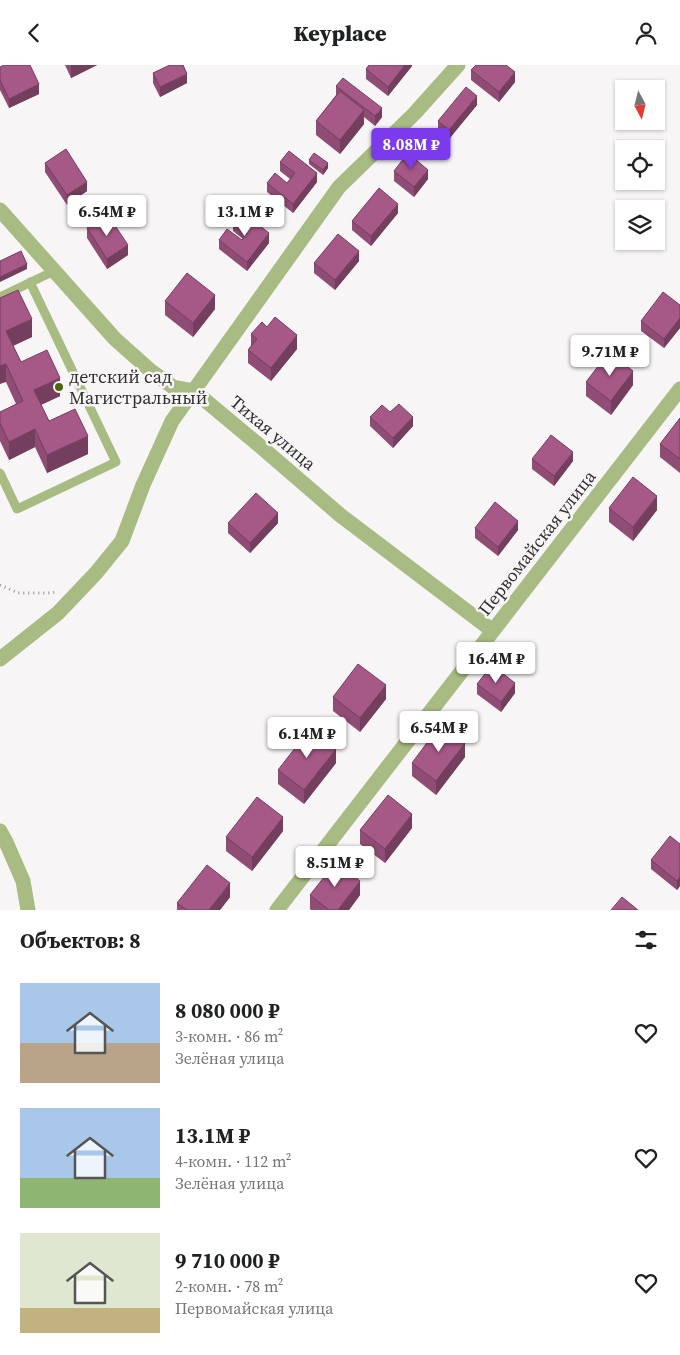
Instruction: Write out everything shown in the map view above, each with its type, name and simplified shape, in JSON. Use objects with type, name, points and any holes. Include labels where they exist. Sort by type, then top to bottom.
[{"type":"street","points":[[0,659],[58,613],[96,573],[122,541],[143,485],[172,421],[339,187],[414,114],[458,65]]},
{"type":"street","name":"Тихая улица","points":[[0,210],[114,339],[151,371],[173,387],[194,391],[340,515],[493,631]]},
{"type":"street","name":"Первомайская улица","points":[[277,910],[680,389]]},
{"type":"street","points":[[0,831],[23,881],[28,910]]},
{"type":"lane","points":[[0,297],[54,271]]},
{"type":"lane","points":[[0,473],[17,509],[116,462],[30,282]]},
{"type":"path","points":[[0,585],[18,593],[48,593],[82,587]]},
{"type":"building","points":[[4,65],[30,65],[39,84],[9,99],[0,80],[0,67]]},
{"type":"building","points":[[170,65],[183,65],[187,74],[160,87],[153,73]]},
{"type":"building","points":[[369,65],[405,65],[388,87],[366,69]]},
{"type":"building","points":[[476,65],[506,65],[515,72],[499,92],[471,70]]},
{"type":"building","points":[[343,78],[382,108],[375,116],[336,86]]},
{"type":"building","points":[[466,87],[477,96],[449,130],[438,121]]},
{"type":"building","points":[[340,91],[364,110],[340,140],[316,121]]},
{"type":"building","points":[[66,149],[87,182],[67,195],[45,163]]},
{"type":"building","points":[[289,151],[317,173],[293,204],[267,183],[275,173],[287,183],[295,173],[280,162]]},
{"type":"building","points":[[314,153],[328,163],[323,170],[309,160]]},
{"type":"building","points":[[408,153],[428,170],[414,187],[394,171]]},
{"type":"building","points":[[379,188],[398,204],[371,236],[352,221]]},
{"type":"building","points":[[241,211],[269,233],[247,262],[219,240],[227,229],[242,240],[247,233],[233,222]]},
{"type":"building","points":[[108,215],[128,245],[107,259],[87,228]]},
{"type":"building","points":[[338,234],[359,251],[335,280],[314,263]]},
{"type":"building","points":[[21,251],[27,264],[0,277],[0,261]]},
{"type":"building","points":[[187,273],[215,295],[193,323],[165,301]]},
{"type":"building","points":[[18,290],[32,319],[6,331],[21,362],[47,350],[60,378],[34,390],[49,421],[75,409],[88,436],[47,455],[35,429],[9,442],[0,423],[0,412],[23,401],[6,364],[0,366],[0,298]]},
{"type":"building","points":[[663,292],[680,305],[680,318],[664,339],[641,321]]},
{"type":"building","points":[[275,317],[297,335],[271,368],[248,350],[257,339],[251,334],[262,322],[267,327]]},
{"type":"building","points":[[609,352],[633,371],[611,401],[586,382]]},
{"type":"building","points":[[399,404],[413,417],[393,438],[370,417],[382,405],[390,412]]},
{"type":"building","points":[[680,418],[680,459],[660,444]]},
{"type":"building","points":[[551,435],[573,452],[554,476],[532,459]]},
{"type":"building","points":[[633,477],[657,496],[633,527],[609,508]]},
{"type":"building","points":[[256,493],[278,513],[250,543],[228,523]]},
{"type":"building","points":[[495,502],[518,521],[498,547],[475,528]]},
{"type":"building","points":[[358,664],[386,685],[360,718],[333,697]]},
{"type":"building","points":[[492,665],[515,683],[501,702],[477,684]]},
{"type":"building","points":[[441,724],[465,743],[436,781],[412,763]]},
{"type":"building","points":[[310,729],[336,749],[304,790],[278,770]]},
{"type":"building","points":[[388,795],[412,814],[385,849],[360,830]]},
{"type":"building","points":[[257,797],[283,817],[252,857],[226,837]]},
{"type":"building","points":[[670,836],[680,844],[680,877],[677,881],[651,860]]},
{"type":"building","points":[[336,862],[360,881],[338,910],[329,910],[310,895]]},
{"type":"building","points":[[207,865],[230,883],[209,910],[187,910],[177,903]]},
{"type":"building","points":[[622,897],[638,910],[611,910]]},
{"type":"place","name":"детский сад Магистральный","points":[[59,387]]}]
